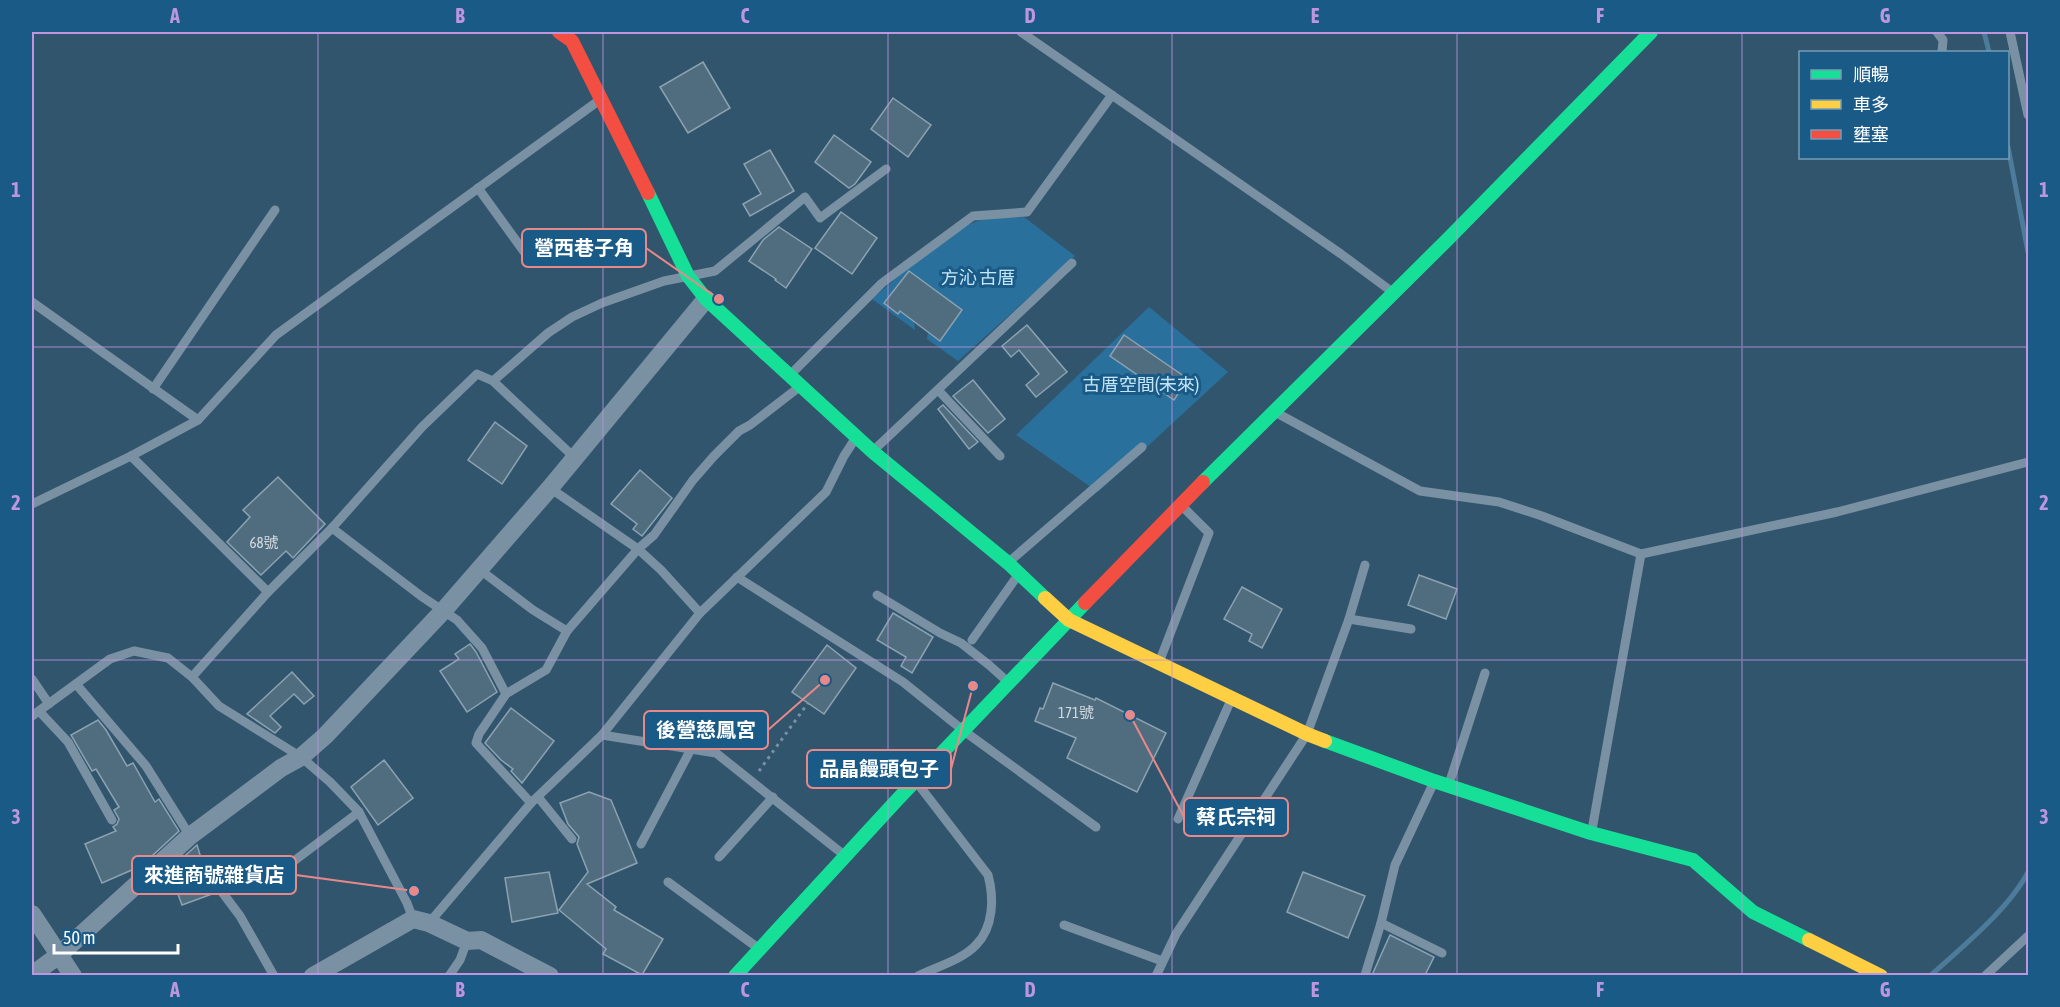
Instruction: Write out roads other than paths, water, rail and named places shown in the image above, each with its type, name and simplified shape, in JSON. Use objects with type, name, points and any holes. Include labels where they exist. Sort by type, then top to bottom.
[{"type":"street","points":[[559,32],[572,41],[603,98],[688,276],[706,299],[856,437],[1020,573],[1069,620],[1306,734],[1434,782],[1591,833],[1693,860],[1753,912],[1881,975]]},
{"type":"street","points":[[735,975],[1180,504],[1651,32]]},
{"type":"street","points":[[32,975],[59,955],[190,836],[281,768],[301,757],[325,736],[444,610],[550,488],[706,299]]},
{"type":"street","points":[[32,914],[73,975]]},
{"type":"street","points":[[313,975],[421,921],[467,940],[481,940],[550,975]]},
{"type":"lane","points":[[1021,32],[1332,247],[1393,293]]},
{"type":"lane","points":[[1937,32],[1943,40],[1942,51]]},
{"type":"lane","points":[[2010,32],[2028,115]]},
{"type":"lane","points":[[790,375],[882,283],[974,216],[1027,212],[1112,95]]},
{"type":"lane","points":[[32,504],[132,456],[198,420],[276,335],[603,98]]},
{"type":"lane","points":[[493,381],[548,333],[572,317],[602,303],[664,281],[715,271],[805,197],[820,218],[886,169]]},
{"type":"lane","points":[[478,188],[525,253]]},
{"type":"lane","points":[[153,389],[275,210]]},
{"type":"lane","points":[[873,452],[1072,263]]},
{"type":"lane","points":[[32,302],[198,420]]},
{"type":"lane","points":[[192,677],[268,592],[332,528],[423,427],[477,374],[493,381],[575,458]]},
{"type":"lane","points":[[572,839],[476,743],[478,734],[506,694],[546,669],[567,630],[638,549],[654,535],[693,480],[714,456],[739,431],[800,386]]},
{"type":"lane","points":[[938,390],[1000,456]]},
{"type":"lane","points":[[1273,411],[1420,490],[1499,502],[1641,554],[1837,512],[2028,462]]},
{"type":"lane","points":[[112,820],[68,742],[35,714],[111,659],[134,651],[168,658],[192,677],[219,706],[301,757],[330,782],[359,812],[407,903],[421,921],[534,800],[602,735],[700,613],[826,492],[843,456],[856,437]]},
{"type":"lane","points":[[1008,563],[1142,447]]},
{"type":"lane","points":[[132,456],[268,592]]},
{"type":"lane","points":[[550,488],[638,549],[661,570],[700,613]]},
{"type":"lane","points":[[1159,662],[1209,533],[1180,504]]},
{"type":"lane","points":[[332,528],[421,596],[457,620],[482,648],[506,694]]},
{"type":"lane","points":[[1591,833],[1641,554]]},
{"type":"lane","points":[[1156,975],[1176,934],[1306,734],[1349,619],[1365,565]]},
{"type":"lane","points":[[479,569],[533,610],[567,630]]},
{"type":"lane","points":[[972,640],[1020,573]]},
{"type":"lane","points":[[737,577],[903,682],[964,731],[1096,827]]},
{"type":"lane","points":[[877,595],[961,643],[1009,683]]},
{"type":"lane","points":[[1349,619],[1412,629]]},
{"type":"lane","points":[[1448,786],[1485,673]]},
{"type":"lane","points":[[32,679],[49,704]]},
{"type":"lane","points":[[76,684],[146,766],[190,836]]},
{"type":"lane","points":[[1178,819],[1232,698]]},
{"type":"lane","points":[[602,735],[716,753],[845,856]]},
{"type":"lane","points":[[641,844],[691,749]]},
{"type":"lane","points":[[916,782],[988,875],[993,903],[986,929],[977,945],[963,955],[918,975]]},
{"type":"lane","points":[[1365,975],[1395,865],[1434,782]]},
{"type":"lane","points":[[719,856],[773,797]]},
{"type":"lane","points":[[274,876],[359,812]]},
{"type":"lane","points":[[668,882],[760,950]]},
{"type":"lane","points":[[222,892],[240,916],[274,975]]},
{"type":"lane","points":[[1381,923],[1442,953]]},
{"type":"lane","points":[[1065,925],[1162,961]]},
{"type":"lane","points":[[1985,975],[2028,936]]},
{"type":"lane","points":[[449,975],[459,960],[467,940]]},
{"type":"waterway","points":[[1984,32],[1989,51]]},
{"type":"waterway","points":[[2009,152],[2028,252]]},
{"type":"waterway","points":[[1930,976],[1997,914],[2020,886],[2028,872]]},
{"type":"place","name":"營西巷子角","points":[[719,299]]},
{"type":"place","name":"後營慈鳳宮","points":[[825,680]]},
{"type":"place","name":"品晶饅頭包子","points":[[973,686]]},
{"type":"place","name":"蔡氏宗祠","points":[[1130,715]]},
{"type":"place","name":"來進商號雜貨店","points":[[414,891]]},
{"type":"park label","name":"方沁 古厝","points":[[978,277]]},
{"type":"park label","name":"古厝空間(未來)","points":[[1141,384]]}]
